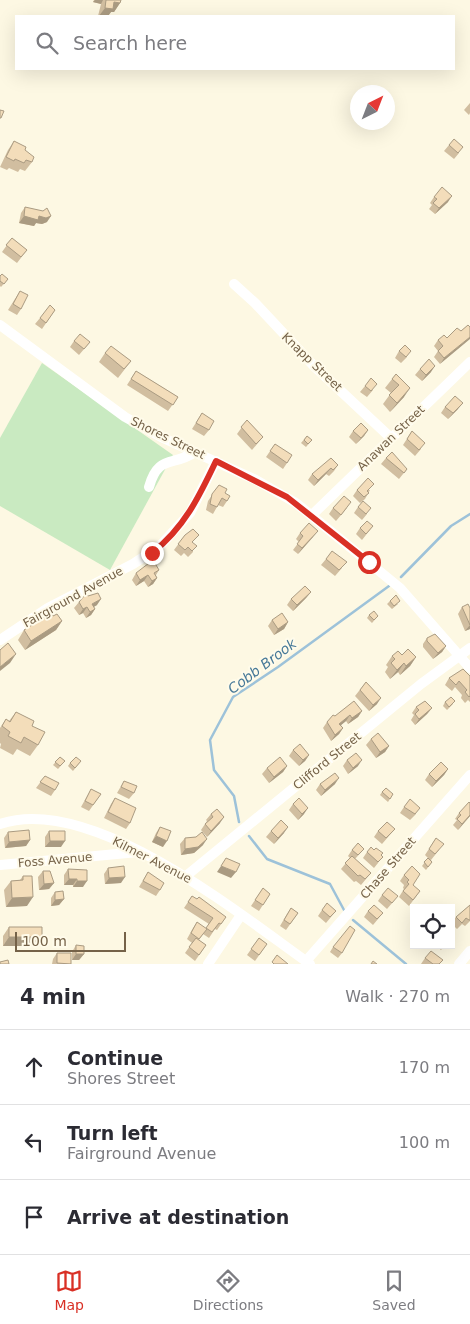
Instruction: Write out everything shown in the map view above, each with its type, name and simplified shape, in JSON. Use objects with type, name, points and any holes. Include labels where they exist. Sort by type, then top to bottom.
[{"type":"street","name":"Knapp Street","points":[[234,284],[314,366],[391,438]]},
{"type":"street","name":"Shores Street","points":[[0,325],[116,412],[161,437],[272,488],[312,515],[400,588],[470,668]]},
{"type":"street","name":"Anawan Street","points":[[312,515],[470,362]]},
{"type":"street","points":[[149,487],[154,474],[162,463],[188,457],[195,452]]},
{"type":"street","name":"Fairground Avenue","points":[[1,638],[48,608],[134,564],[159,547],[190,513],[216,461]]},
{"type":"street","name":"Clifford Street","points":[[186,876],[458,655],[470,648]]},
{"type":"street","name":"Chase Street","points":[[308,963],[470,775]]},
{"type":"street","name":"Kilmer Avenue","points":[[0,824],[26,820],[64,822],[97,832],[186,876],[308,963]]},
{"type":"street","name":"Foss Avenue","points":[[0,865],[139,852]]},
{"type":"street","points":[[208,964],[241,915]]},
{"type":"street","points":[[458,964],[470,952]]},
{"type":"green space","points":[[42,363],[173,455],[110,570],[0,506],[0,438]]},
{"type":"building","points":[[106,0],[121,0],[120,3],[114,2],[113,9],[105,8]]},
{"type":"building","points":[[0,110],[4,111],[1,118],[0,118]]},
{"type":"building","points":[[454,139],[463,147],[458,153],[449,145]]},
{"type":"building","points":[[14,141],[26,147],[25,150],[34,157],[32,162],[26,160],[24,163],[6,157]]},
{"type":"building","points":[[442,187],[452,196],[439,208],[433,203],[437,199],[434,197]]},
{"type":"building","points":[[25,207],[43,211],[47,208],[51,216],[46,218],[39,216],[38,220],[24,216]]},
{"type":"building","points":[[12,238],[27,250],[21,257],[6,245]]},
{"type":"building","points":[[2,274],[8,279],[4,284],[0,281]]},
{"type":"building","points":[[20,291],[28,295],[21,309],[13,304]]},
{"type":"building","points":[[50,305],[55,310],[46,323],[40,318]]},
{"type":"building","points":[[468,325],[470,327],[470,337],[444,358],[438,351],[443,346],[438,340],[444,335],[447,338],[457,328],[461,331]]},
{"type":"building","points":[[80,334],[90,342],[84,349],[74,341]]},
{"type":"building","points":[[405,345],[411,351],[406,357],[399,351]]},
{"type":"building","points":[[111,346],[131,361],[124,369],[105,353]]},
{"type":"building","points":[[429,359],[435,366],[426,375],[420,369]]},
{"type":"building","points":[[136,371],[178,397],[173,405],[131,379]]},
{"type":"building","points":[[396,374],[410,388],[397,403],[389,395],[399,385],[392,379]]},
{"type":"building","points":[[371,378],[377,384],[371,391],[365,386]]},
{"type":"building","points":[[455,396],[463,403],[453,413],[445,407]]},
{"type":"building","points":[[202,413],[214,421],[209,430],[196,423]]},
{"type":"building","points":[[247,420],[263,437],[256,444],[241,427]]},
{"type":"building","points":[[361,423],[368,430],[361,438],[353,431]]},
{"type":"building","points":[[412,431],[425,443],[419,450],[407,439]]},
{"type":"building","points":[[307,436],[312,440],[308,444],[304,440]]},
{"type":"building","points":[[275,444],[292,455],[287,463],[270,451]]},
{"type":"building","points":[[392,452],[407,469],[404,473],[386,458]]},
{"type":"building","points":[[331,458],[338,465],[333,470],[331,468],[318,480],[312,474]]},
{"type":"building","points":[[368,478],[374,484],[367,491],[369,493],[364,497],[357,490]]},
{"type":"building","points":[[219,485],[227,489],[225,493],[230,496],[227,501],[222,498],[217,507],[210,504],[212,494]]},
{"type":"building","points":[[344,496],[351,502],[341,515],[333,508]]},
{"type":"building","points":[[363,501],[371,508],[366,514],[358,507]]},
{"type":"building","points":[[367,521],[373,526],[366,534],[360,528]]},
{"type":"building","points":[[309,523],[318,531],[302,548],[297,544],[303,536],[300,533]]},
{"type":"building","points":[[193,529],[199,535],[192,542],[197,546],[192,551],[188,547],[185,550],[178,544]]},
{"type":"building","points":[[332,551],[347,562],[339,570],[326,559]]},
{"type":"building","points":[[153,560],[159,570],[154,573],[157,578],[152,581],[148,575],[140,580],[136,573]]},
{"type":"building","points":[[305,586],[311,592],[297,605],[291,599]]},
{"type":"building","points":[[98,593],[101,599],[92,604],[95,609],[90,612],[87,607],[83,609],[79,602],[86,594],[88,596]]},
{"type":"building","points":[[396,595],[400,601],[394,606],[390,601]]},
{"type":"building","points":[[468,604],[470,608],[470,625],[462,607]]},
{"type":"building","points":[[374,611],[378,616],[374,620],[369,615]]},
{"type":"building","points":[[51,613],[53,616],[57,614],[62,621],[31,641],[24,630]]},
{"type":"building","points":[[282,613],[288,622],[278,629],[272,620]]},
{"type":"building","points":[[435,634],[446,646],[438,653],[427,641],[427,638]]},
{"type":"building","points":[[8,643],[16,654],[0,667],[0,650]]},
{"type":"building","points":[[408,649],[416,657],[406,666],[404,663],[397,670],[391,663],[395,659],[392,656],[398,651],[402,655]]},
{"type":"building","points":[[463,669],[470,676],[469,697],[465,692],[467,690],[459,681],[456,685],[449,678]]},
{"type":"building","points":[[366,682],[381,698],[373,705],[360,690]]},
{"type":"building","points":[[451,697],[455,701],[449,707],[445,702]]},
{"type":"building","points":[[354,701],[362,711],[352,718],[350,715],[339,724],[343,728],[335,735],[327,722],[333,715],[335,716]]},
{"type":"building","points":[[425,701],[432,708],[419,719],[415,714],[419,710],[416,707]]},
{"type":"building","points":[[16,712],[34,721],[32,726],[45,732],[38,745],[24,737],[21,743],[8,736],[10,732],[2,726],[6,719],[10,722]]},
{"type":"building","points":[[378,733],[389,746],[380,752],[371,739]]},
{"type":"building","points":[[300,744],[309,755],[303,760],[293,750]]},
{"type":"building","points":[[356,753],[362,760],[353,768],[347,760]]},
{"type":"building","points":[[60,757],[65,761],[60,766],[55,762]]},
{"type":"building","points":[[76,757],[81,761],[75,768],[70,763]]},
{"type":"building","points":[[280,757],[287,766],[274,777],[267,768]]},
{"type":"building","points":[[441,762],[448,769],[436,781],[429,774]]},
{"type":"building","points":[[335,773],[339,778],[325,790],[320,784]]},
{"type":"building","points":[[45,776],[59,783],[55,790],[40,782]]},
{"type":"building","points":[[124,781],[137,786],[134,793],[121,787]]},
{"type":"building","points":[[386,788],[393,794],[390,799],[382,792]]},
{"type":"building","points":[[91,789],[101,794],[93,805],[85,801]]},
{"type":"building","points":[[115,798],[136,808],[130,823],[108,812]]},
{"type":"building","points":[[299,798],[308,808],[302,814],[293,804]]},
{"type":"building","points":[[410,799],[420,808],[415,814],[404,807]]},
{"type":"building","points":[[469,802],[470,815],[462,824],[457,819],[461,815],[459,813]]},
{"type":"building","points":[[217,809],[224,817],[211,831],[205,824],[213,817],[211,814]]},
{"type":"building","points":[[281,820],[288,827],[278,838],[271,831]]},
{"type":"building","points":[[387,822],[395,829],[386,838],[378,831]]},
{"type":"building","points":[[160,827],[171,831],[167,841],[156,836]]},
{"type":"building","points":[[29,830],[30,840],[9,842],[8,832]]},
{"type":"building","points":[[49,831],[65,831],[65,841],[50,841]]},
{"type":"building","points":[[202,832],[207,839],[198,847],[185,849],[185,838],[196,837]]},
{"type":"building","points":[[436,838],[444,844],[435,854],[429,849]]},
{"type":"building","points":[[358,843],[364,849],[358,855],[352,850]]},
{"type":"building","points":[[371,847],[383,853],[381,855],[383,857],[378,862],[367,852]]},
{"type":"building","points":[[352,856],[371,873],[365,879],[360,875],[358,876],[345,863]]},
{"type":"building","points":[[226,858],[240,864],[236,872],[221,866]]},
{"type":"building","points":[[428,858],[432,862],[428,867],[424,862]]},
{"type":"building","points":[[124,866],[125,877],[109,878],[108,868]]},
{"type":"building","points":[[412,866],[420,874],[413,885],[420,891],[413,900],[403,891],[409,884],[407,882],[409,880],[404,875]]},
{"type":"building","points":[[68,869],[87,870],[87,881],[69,879]]},
{"type":"building","points":[[43,871],[50,871],[54,883],[44,884]]},
{"type":"building","points":[[148,872],[164,883],[160,890],[143,881]]},
{"type":"building","points":[[23,876],[32,876],[33,897],[12,898],[11,881],[23,880]]},
{"type":"building","points":[[263,888],[270,894],[263,905],[255,900]]},
{"type":"building","points":[[388,888],[398,896],[392,903],[382,895]]},
{"type":"building","points":[[63,891],[64,899],[55,900],[55,892]]},
{"type":"building","points":[[192,896],[197,899],[199,897],[226,917],[212,932],[206,928],[213,918],[188,902]]},
{"type":"building","points":[[327,903],[336,911],[330,917],[322,910]]},
{"type":"building","points":[[374,905],[383,913],[377,919],[368,911]]},
{"type":"building","points":[[470,905],[470,920],[466,918],[462,923],[456,917]]},
{"type":"building","points":[[291,908],[298,913],[290,924],[284,920]]},
{"type":"building","points":[[197,922],[207,929],[199,939],[191,933]]},
{"type":"building","points":[[350,926],[355,930],[342,953],[333,947]]},
{"type":"building","points":[[9,927],[42,927],[42,937],[9,937]]},
{"type":"building","points":[[196,938],[206,945],[199,955],[189,947]]},
{"type":"building","points":[[259,938],[267,944],[259,955],[251,949]]},
{"type":"building","points":[[76,945],[84,946],[84,954],[76,954]]},
{"type":"building","points":[[431,951],[443,960],[439,964],[433,964],[425,958]]},
{"type":"building","points":[[57,953],[71,953],[71,964],[57,963]]},
{"type":"building","points":[[277,955],[288,964],[274,964],[272,962]]},
{"type":"building","points":[[8,960],[9,964],[0,964],[0,962]]},
{"type":"waterway","name":"Cobb Brook","points":[[401,577],[451,526],[470,514]]},
{"type":"waterway","name":"Cobb Brook","points":[[239,822],[234,796],[214,770],[210,740],[233,697],[278,667],[389,586]]},
{"type":"waterway","name":"Cobb Brook","points":[[249,836],[267,859],[330,884],[344,910]]},
{"type":"waterway","name":"Cobb Brook","points":[[353,920],[406,964]]},
{"type":"route","points":[[152,553],[181,526],[199,498],[216,461],[287,497],[369,562]]}]
